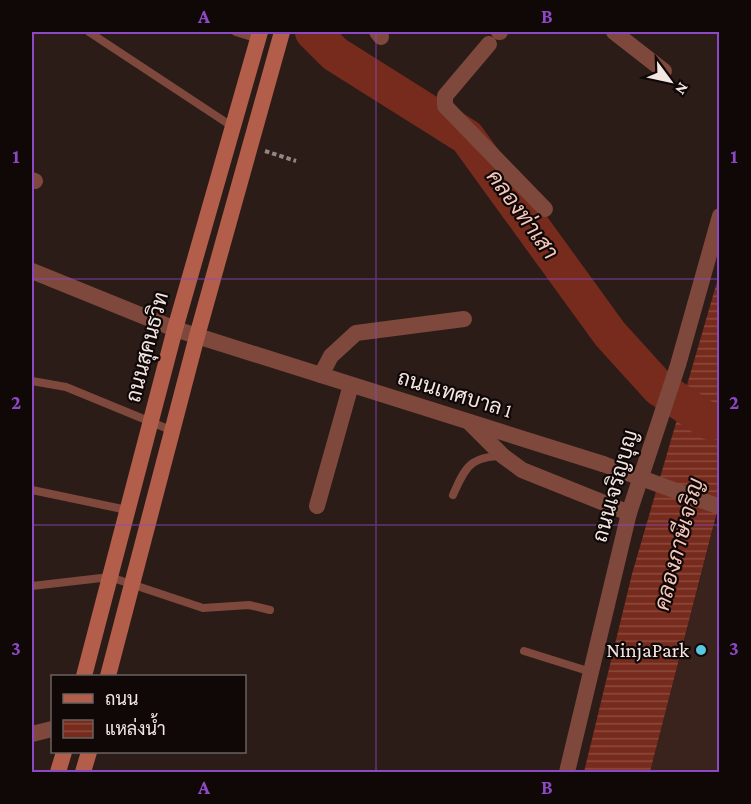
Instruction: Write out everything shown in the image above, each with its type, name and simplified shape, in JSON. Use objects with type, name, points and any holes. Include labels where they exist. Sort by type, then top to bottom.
[{"type":"main road","points":[[108,675],[197,336],[282,32]]},
{"type":"main road","name":"ถนนสุคนธวิท","points":[[84,675],[175,329],[259,35]]},
{"type":"main road","points":[[58,772],[64,753]]},
{"type":"main road","points":[[83,772],[89,753]]},
{"type":"street","points":[[614,32],[664,71]]},
{"type":"street","points":[[496,36],[446,96],[445,106],[545,209]]},
{"type":"street","points":[[231,133],[250,146]]},
{"type":"street","name":"ถนนเจริญบุญ","points":[[567,772],[629,513],[672,382],[720,216]]},
{"type":"street","name":"ถนนเทศบาล 1","points":[[32,271],[175,329],[603,464],[720,507]]},
{"type":"street","points":[[321,375],[331,356],[356,333],[464,319]]},
{"type":"street","points":[[317,506],[351,385]]},
{"type":"street","points":[[469,422],[503,456],[537,478],[629,513]]},
{"type":"street","points":[[32,734],[51,729]]},
{"type":"lane","points":[[89,32],[231,133]]},
{"type":"lane","points":[[236,32],[259,35]]},
{"type":"lane","points":[[32,381],[66,387],[172,431]]},
{"type":"lane","points":[[453,495],[461,476],[473,461],[484,456],[503,456]]},
{"type":"lane","points":[[32,490],[127,510]]},
{"type":"lane","points":[[32,586],[110,577],[203,608],[249,605],[270,610]]},
{"type":"lane","points":[[524,651],[591,672]]},
{"type":"path","points":[[250,146],[296,160]]},
{"type":"shaded area","name":"NinjaPark","points":[[714,525],[720,527],[719,772],[650,772]]},
{"type":"water","name":"คลองภาษีเจริญ","points":[[719,275],[719,504],[650,772],[584,772],[632,574]]},
{"type":"waterway","name":"คลองท่าเสา","points":[[313,32],[335,54],[467,137],[610,334],[659,388],[710,422]]},
{"type":"place","name":"NinjaPark","points":[[701,650]]}]
